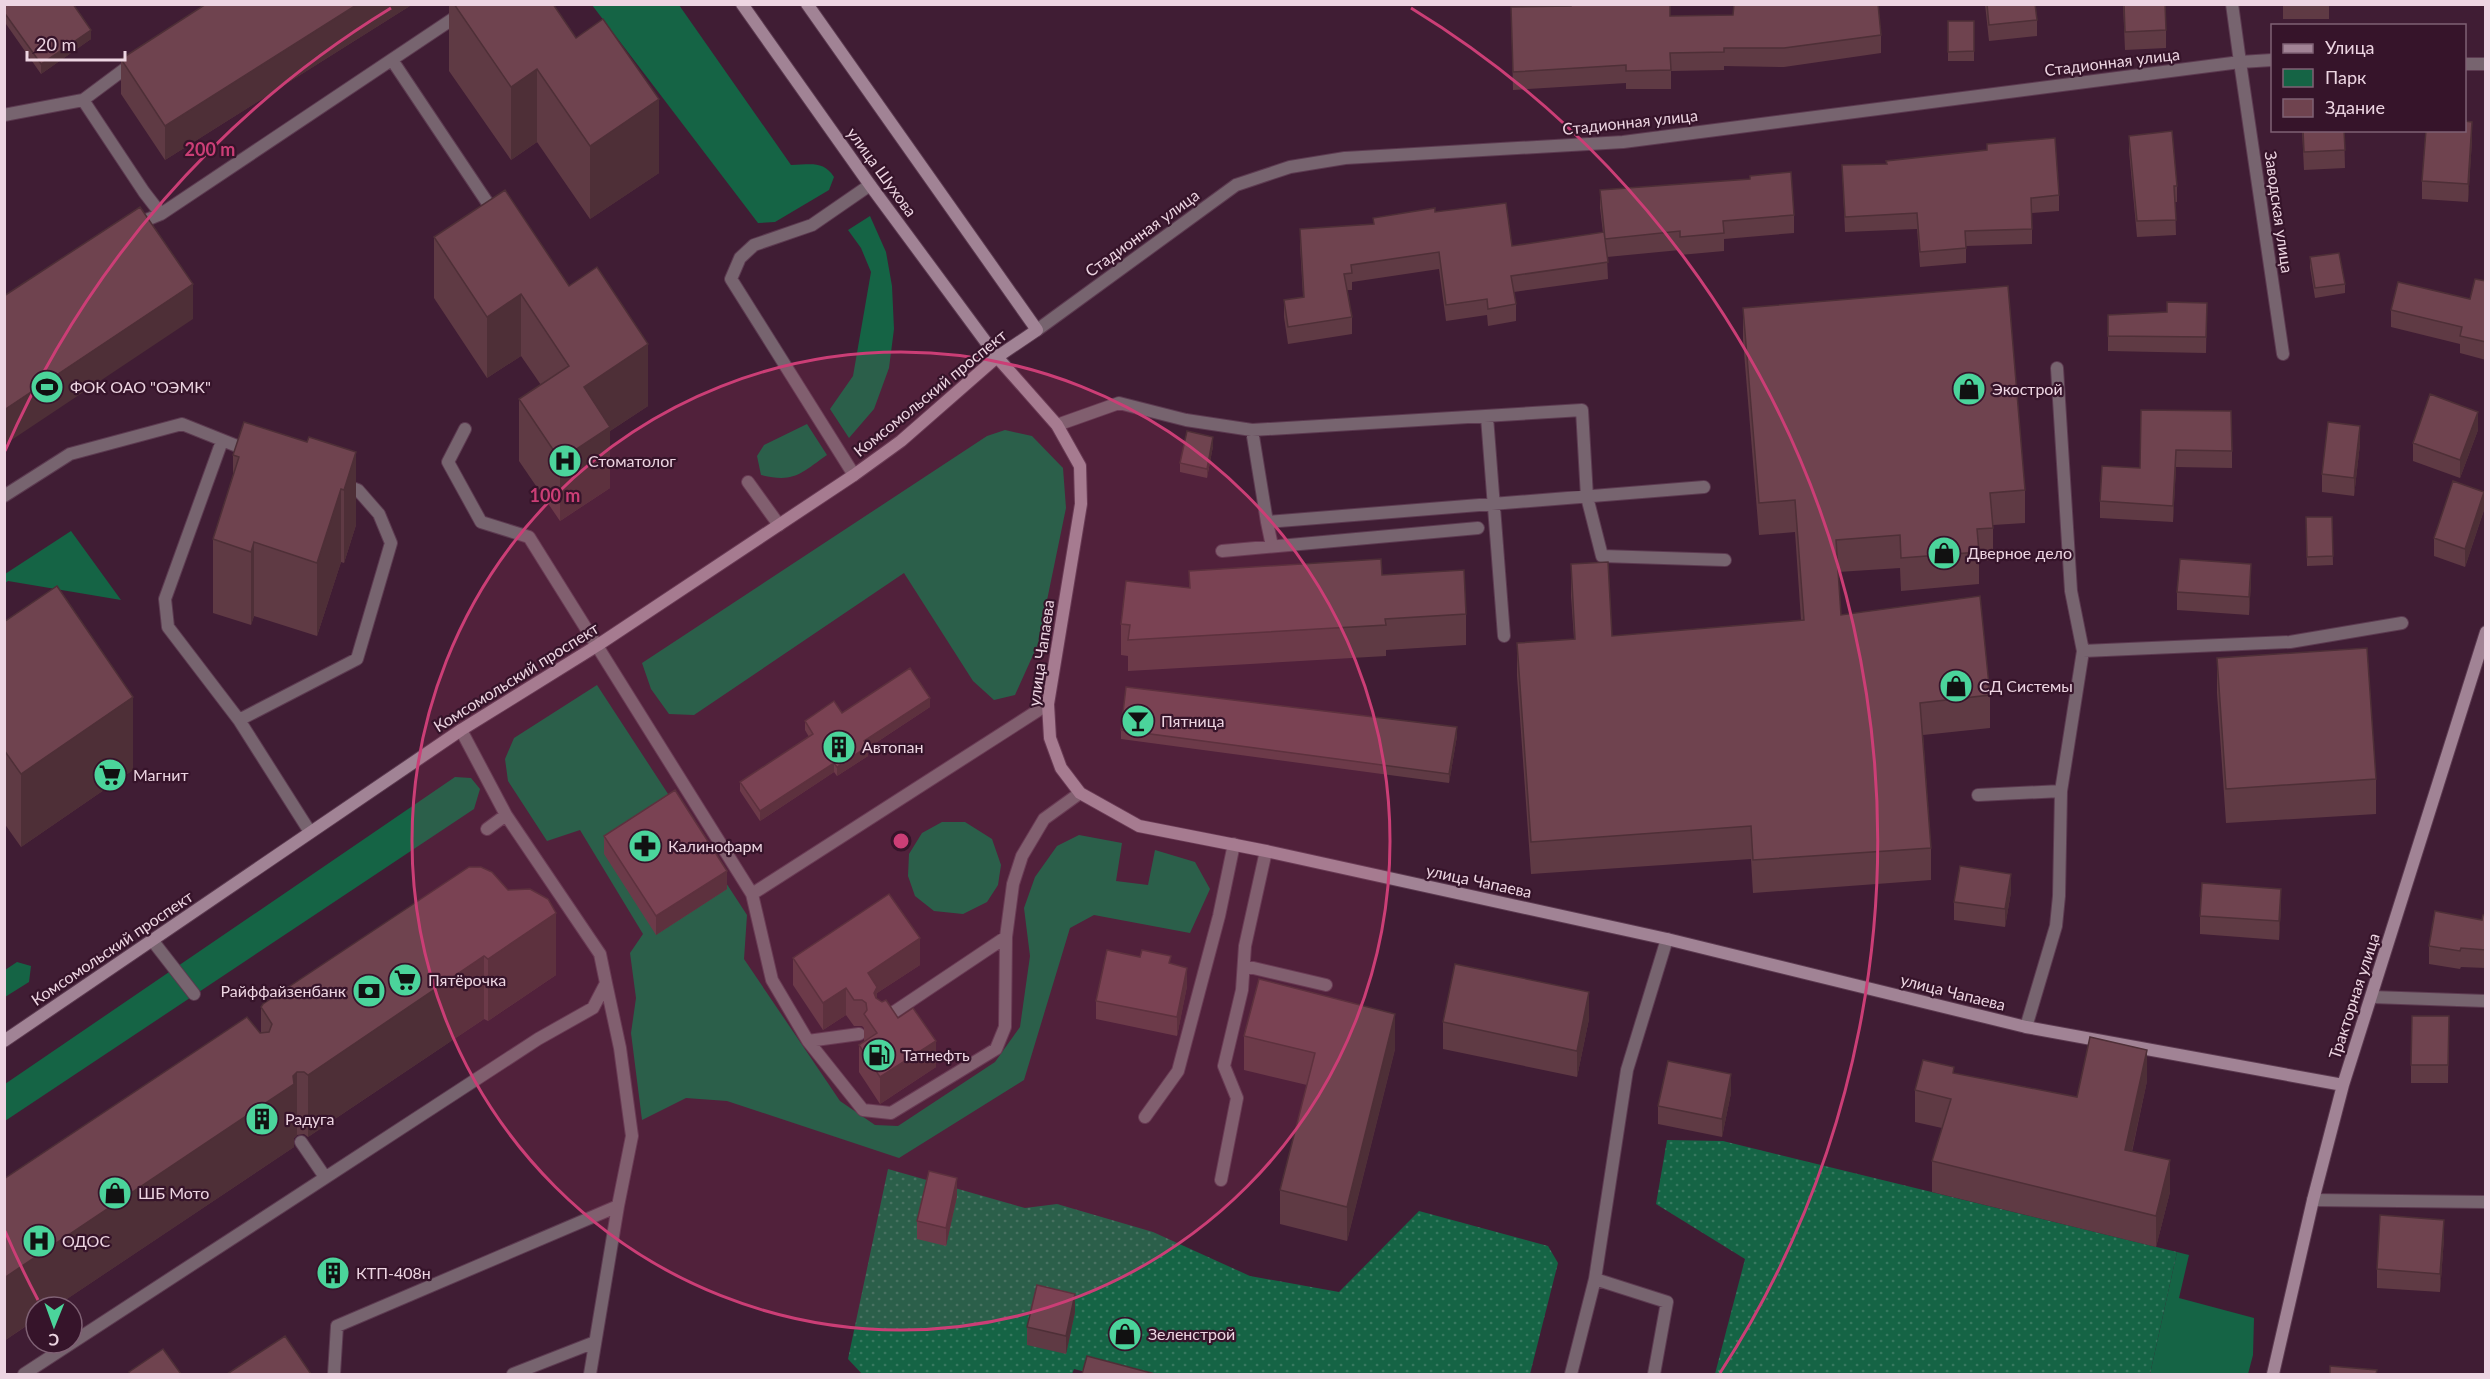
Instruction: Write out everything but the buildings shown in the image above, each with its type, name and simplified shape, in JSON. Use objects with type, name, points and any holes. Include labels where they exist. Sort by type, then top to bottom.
[{"type":"main road","name":"улица Шухова","points":[[742,4],[870,185],[997,357]]},
{"type":"main road","points":[[807,4],[1037,330]]},
{"type":"main road","name":"Комсомольский проспект","points":[[4,1041],[461,730],[598,645],[854,476],[901,441],[997,357],[1037,330]]},
{"type":"main road","name":"улица Чапаева","points":[[997,357],[1058,425],[1080,466],[1081,504],[1048,704],[1050,738],[1061,768],[1080,792],[1139,826],[1234,844],[1667,939],[2026,1027],[2343,1085]]},
{"type":"main road","name":"Тракторная улица","points":[[2273,1374],[2313,1200],[2343,1085],[2486,632]]},
{"type":"street","points":[[124,229],[161,214],[475,4]]},
{"type":"street","name":"Заводская улица","points":[[2232,4],[2283,354]]},
{"type":"street","points":[[4,115],[83,100],[143,55]]},
{"type":"street","points":[[392,60],[500,222]]},
{"type":"street","name":"Стадионная улица","points":[[1037,330],[1236,185],[1290,167],[1345,158],[1623,142],[2240,62],[2271,60]]},
{"type":"street","points":[[2466,63],[2486,64]]},
{"type":"street","points":[[83,100],[161,214]]},
{"type":"street","points":[[854,476],[731,279],[740,258],[754,245],[812,225],[870,185]]},
{"type":"street","points":[[2026,1027],[2056,926],[2059,896],[2061,791],[2083,651],[2071,591],[2057,368]]},
{"type":"street","points":[[1058,425],[1119,404],[1186,420],[1252,430],[1582,410],[1587,497],[1602,556],[1725,560]]},
{"type":"street","points":[[1487,417],[1504,636]]},
{"type":"street","points":[[4,496],[70,454],[182,423],[264,456]]},
{"type":"street","points":[[465,429],[448,462],[481,522],[529,537],[752,894],[772,980],[808,1041],[863,1110],[891,1113],[996,1049],[1005,1027],[1006,937],[1013,884],[1022,856],[1044,819],[1080,792]]},
{"type":"street","points":[[1252,430],[1272,546]]},
{"type":"street","points":[[222,441],[165,599],[168,627],[239,720],[310,832]]},
{"type":"street","points":[[239,720],[357,659],[392,543],[379,514],[358,490],[327,478]]},
{"type":"street","points":[[748,482],[779,525]]},
{"type":"street","points":[[1267,522],[1704,487]]},
{"type":"street","points":[[1222,551],[1478,528]]},
{"type":"street","points":[[2083,651],[2290,642],[2402,623]]},
{"type":"street","points":[[752,894],[1048,704]]},
{"type":"street","points":[[461,730],[506,815],[600,954],[620,1048],[633,1136],[618,1206],[590,1374]]},
{"type":"street","points":[[1978,795],[2061,791]]},
{"type":"street","points":[[487,829],[506,815]]},
{"type":"street","points":[[1145,1117],[1178,1071],[1234,844]]},
{"type":"street","points":[[1221,1180],[1238,1098],[1224,1066],[1242,990],[1250,918],[1266,851]]},
{"type":"street","points":[[882,1020],[1006,937]]},
{"type":"street","points":[[1571,1374],[1595,1279],[1627,1070],[1667,939]]},
{"type":"street","points":[[152,940],[194,994]]},
{"type":"street","points":[[1245,966],[1326,985]]},
{"type":"street","points":[[24,1374],[538,1039],[593,1008],[606,983]]},
{"type":"street","points":[[2372,997],[2486,1001]]},
{"type":"street","points":[[808,1041],[860,1034]]},
{"type":"street","points":[[301,1142],[325,1177]]},
{"type":"street","points":[[2313,1200],[2486,1202]]},
{"type":"street","points":[[334,1374],[337,1326],[618,1206]]},
{"type":"street","points":[[1595,1279],[1667,1302],[1654,1374]]},
{"type":"street","points":[[513,1374],[595,1342]]},
{"type":"green space","points":[[592,5],[679,5],[791,165],[816,165],[825,168],[834,177],[829,190],[775,222],[758,223]]},
{"type":"green space","points":[[870,216],[886,252],[892,286],[894,329],[889,368],[874,409],[849,438],[830,409],[853,376],[871,272],[861,248],[848,230]]},
{"type":"green space","points":[[807,424],[827,455],[796,475],[781,478],[761,475],[757,456],[764,445]]},
{"type":"green space","points":[[1005,430],[1032,436],[1063,468],[1066,508],[1038,644],[1015,695],[994,700],[973,681],[904,573],[694,715],[669,714],[651,689],[642,663],[987,436]]},
{"type":"green space","points":[[71,531],[121,600],[8,581],[5,583],[5,574]]},
{"type":"green space","points":[[597,685],[747,915],[744,959],[840,1101],[875,1125],[898,1126],[995,1062],[1020,1027],[1030,956],[1024,908],[1035,877],[1057,846],[1079,835],[1122,843],[1116,881],[1148,885],[1155,850],[1195,862],[1210,889],[1190,933],[1094,915],[1070,928],[1024,1080],[899,1158],[727,1101],[686,1098],[642,1120],[631,1033],[636,998],[630,953],[643,934],[580,830],[547,841],[508,781],[505,759],[514,738]]},
{"type":"green space","points":[[455,777],[471,778],[480,789],[474,809],[5,1121],[5,1084]]},
{"type":"green space","points":[[942,822],[965,822],[992,839],[1001,865],[998,885],[987,902],[963,914],[934,911],[915,896],[908,876],[909,854],[922,833]]},
{"type":"green space","points":[[17,962],[31,966],[29,982],[5,997],[5,970]]},
{"type":"green space","points":[[1667,1140],[1723,1141],[2177,1252],[2150,1374],[1715,1374],[1745,1259],[1656,1204]]},
{"type":"green space","points":[[888,1169],[1025,1208],[1057,1204],[1153,1232],[1250,1276],[1339,1292],[1419,1211],[1548,1246],[1558,1263],[1530,1374],[1094,1374],[1074,1369],[1072,1374],[862,1374],[848,1359]]},
{"type":"green space","points":[[2177,1252],[2189,1255],[2179,1298],[2254,1318],[2253,1355],[2248,1374],[2150,1374]]},
{"type":"place","name":"ФОК ОАО \"ОЭМК\"","points":[[47,387]]},
{"type":"place","name":"Экострой","points":[[1969,389]]},
{"type":"place","name":"Стоматолог","points":[[565,461]]},
{"type":"place","name":"Дверное дело","points":[[1944,553]]},
{"type":"place","name":"СД Системы","points":[[1956,686]]},
{"type":"place","name":"Пятница","points":[[1138,721]]},
{"type":"place","name":"Автопан","points":[[839,747]]},
{"type":"place","name":"Магнит","points":[[110,775]]},
{"type":"place","name":"Калинофарм","points":[[645,846]]},
{"type":"place","name":"Пятёрочка","points":[[405,980]]},
{"type":"place","name":"Райффайзенбанк","points":[[369,991]]},
{"type":"place","name":"Татнефть","points":[[879,1055]]},
{"type":"place","name":"Радуга","points":[[262,1119]]},
{"type":"place","name":"ШБ Мото","points":[[115,1193]]},
{"type":"place","name":"ОДОС","points":[[39,1241]]},
{"type":"place","name":"КТП-408н","points":[[333,1273]]},
{"type":"place","name":"Зеленстрой","points":[[1125,1334]]}]
